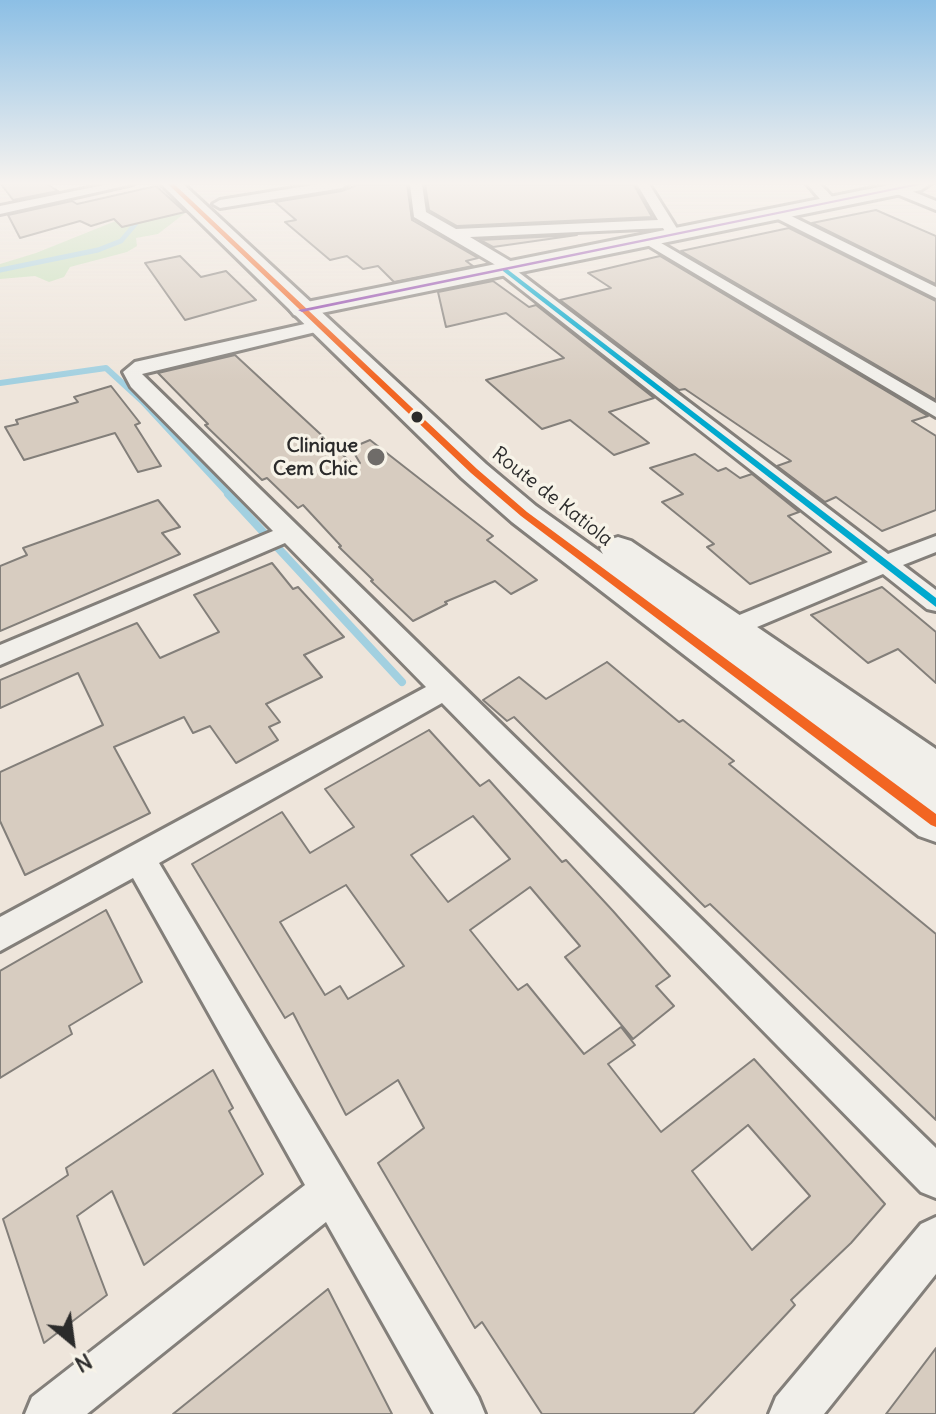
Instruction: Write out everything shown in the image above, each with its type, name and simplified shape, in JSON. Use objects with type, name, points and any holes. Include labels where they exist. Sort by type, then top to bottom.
[{"type":"highway","name":"Route de Katiola","points":[[246,250],[317,313],[553,500],[729,629],[936,774]]},
{"type":"highway","name":"Route de Katiola","points":[[259,250],[317,313],[474,471],[524,514],[936,821]]},
{"type":"street","points":[[477,250],[509,269],[936,603]]},
{"type":"street","points":[[601,250],[317,313],[141,366],[132,372],[138,383],[936,1177]]},
{"type":"street","points":[[666,250],[936,411]]},
{"type":"street","points":[[851,250],[936,293]]},
{"type":"street","points":[[0,656],[288,533]]},
{"type":"street","points":[[729,629],[936,543]]},
{"type":"street","points":[[0,935],[445,689]]},
{"type":"street","points":[[139,858],[461,1414]]},
{"type":"street","points":[[49,1414],[330,1192]]},
{"type":"street","points":[[793,1414],[936,1239]]},
{"type":"green space","points":[[43,250],[130,250],[70,267],[64,277],[49,282],[35,276],[0,279],[0,264]]},
{"type":"building","points":[[318,250],[464,250],[478,258],[466,261],[473,266],[394,282],[378,266],[363,269],[347,256],[330,260]]},
{"type":"building","points":[[833,250],[936,301],[936,400],[681,251]]},
{"type":"building","points":[[867,250],[936,250],[936,284]]},
{"type":"building","points":[[180,256],[201,277],[226,271],[256,300],[185,320],[145,263]]},
{"type":"building","points":[[660,256],[928,416],[912,421],[936,436],[936,510],[882,531],[836,497],[825,502],[777,466],[791,461],[685,389],[679,390],[560,300],[611,288],[588,273]]},
{"type":"building","points":[[493,281],[529,307],[536,305],[654,398],[609,412],[649,443],[614,455],[570,420],[542,429],[486,380],[564,358],[506,313],[446,327],[438,292]]},
{"type":"building","points":[[235,355],[356,467],[360,463],[351,448],[370,440],[493,536],[487,540],[537,580],[511,594],[495,581],[445,602],[447,604],[413,621],[371,581],[303,505],[298,508],[267,478],[262,480],[205,425],[208,424],[158,373]]},
{"type":"building","points":[[111,386],[140,423],[135,425],[161,466],[138,472],[115,433],[24,460],[5,427],[18,424],[16,420],[78,402],[74,397]]},
{"type":"building","points":[[695,454],[718,471],[726,468],[740,478],[752,474],[799,512],[788,516],[831,552],[750,584],[707,547],[714,544],[662,502],[683,494],[650,468]]},
{"type":"building","points":[[158,500],[180,527],[162,533],[180,554],[0,631],[0,566],[27,555],[23,548]]},
{"type":"building","points":[[272,563],[293,589],[298,587],[344,637],[304,655],[322,677],[266,704],[280,722],[269,727],[278,740],[236,763],[210,726],[193,733],[184,717],[114,747],[150,813],[25,875],[0,821],[0,772],[103,725],[78,673],[0,708],[0,680],[137,623],[160,658],[219,632],[194,595]]},
{"type":"building","points":[[882,587],[936,632],[936,683],[898,649],[868,663],[811,615]]},
{"type":"building","points":[[607,662],[679,722],[683,720],[734,761],[729,764],[936,934],[936,1120],[710,904],[705,907],[514,717],[507,721],[483,700],[519,677],[546,699]]},
{"type":"building","points":[[429,730],[480,786],[489,780],[562,862],[566,860],[613,911],[670,976],[656,986],[674,1006],[633,1039],[565,957],[580,946],[530,887],[470,930],[518,990],[527,984],[584,1054],[621,1027],[635,1045],[608,1064],[661,1132],[754,1059],[885,1204],[851,1243],[791,1300],[795,1305],[693,1414],[542,1414],[482,1322],[475,1328],[378,1163],[424,1128],[398,1080],[346,1115],[293,1013],[285,1018],[192,864],[282,812],[310,853],[354,827],[325,789]],"holes":[[[473,816],[510,859],[448,902],[411,855]],[[346,885],[404,966],[348,999],[340,986],[325,995],[280,922]],[[748,1125],[810,1196],[752,1250],[692,1171]]]},
{"type":"building","points":[[106,910],[142,982],[69,1026],[72,1034],[0,1078],[0,971]]},
{"type":"building","points":[[213,1070],[233,1108],[229,1111],[263,1174],[144,1265],[112,1191],[77,1216],[107,1295],[44,1343],[3,1219],[68,1175],[66,1168]]},
{"type":"building","points":[[328,1289],[392,1414],[173,1414]]},
{"type":"building","points":[[936,1348],[936,1414],[886,1414]]},
{"type":"waterway","points":[[0,270],[98,250]]},
{"type":"waterway","points":[[0,383],[106,368],[142,401],[230,496]]},
{"type":"waterway","points":[[228,494],[402,682]]},
{"type":"transit line","points":[[241,250],[474,471],[524,514],[936,821]]},
{"type":"transit line","points":[[302,310],[597,250]]},
{"type":"transit line","points":[[505,270],[936,603]]},
{"type":"place","name":"Clinique Cem Chic","points":[[376,457]]}]
